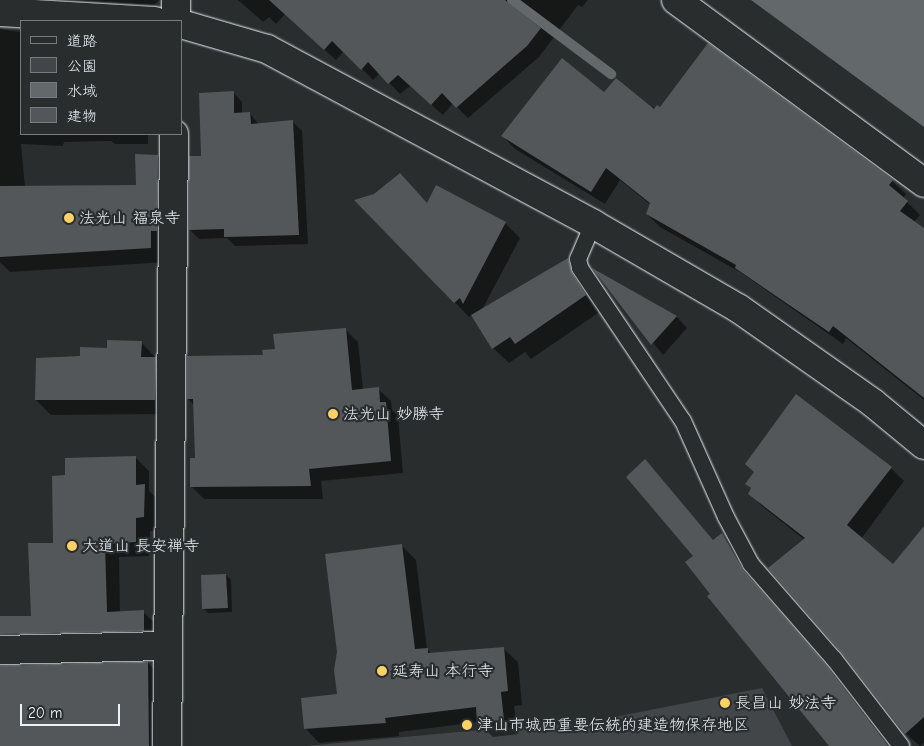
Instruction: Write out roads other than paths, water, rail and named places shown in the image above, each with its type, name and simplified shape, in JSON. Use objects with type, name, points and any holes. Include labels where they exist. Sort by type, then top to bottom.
[{"type":"street","points":[[176,0],[176,20]]},
{"type":"street","points":[[676,0],[924,183]]},
{"type":"street","points":[[0,12],[138,20]]},
{"type":"street","points":[[182,24],[267,49],[593,224],[738,308],[873,403],[924,445]]},
{"type":"street","points":[[168,746],[174,135]]},
{"type":"street","points":[[0,650],[168,646]]},
{"type":"lane","points":[[593,224],[578,259],[580,268],[683,421],[726,517],[751,564],[834,659],[902,746]]},
{"type":"water","points":[[751,0],[924,0],[924,127],[800,36]]},
{"type":"waterway","points":[[512,0],[611,74]]},
{"type":"place","name":"法光山 福泉寺","points":[[69,218]]},
{"type":"place","name":"法光山 妙勝寺","points":[[333,414]]},
{"type":"place","name":"大道山 長安禅寺","points":[[72,546]]},
{"type":"place","name":"延寿山 本行寺","points":[[382,671]]},
{"type":"place","name":"長昌山 妙法寺","points":[[725,703]]},
{"type":"place","name":"津山市城西重要伝統的建造物保存地区","points":[[467,725]]}]
